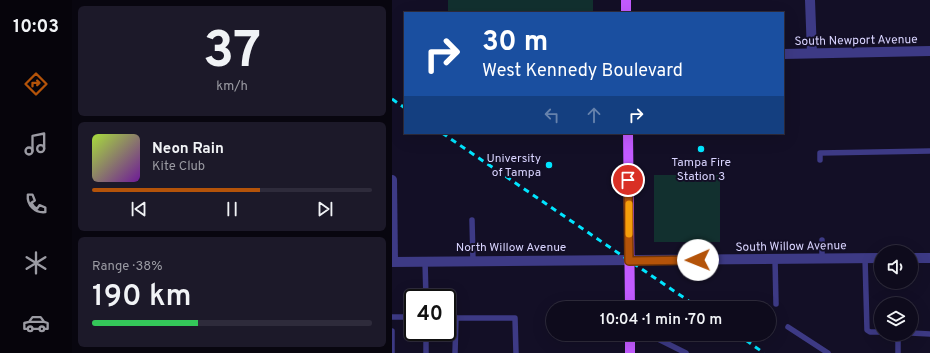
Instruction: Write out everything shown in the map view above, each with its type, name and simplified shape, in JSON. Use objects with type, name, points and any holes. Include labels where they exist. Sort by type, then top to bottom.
[{"type":"main road","points":[[626,0],[626,12]]},
{"type":"main road","points":[[628,134],[630,301]]},
{"type":"main road","points":[[630,341],[630,353]]},
{"type":"street","points":[[810,0],[812,53]]},
{"type":"street","name":"South Newport Avenue","points":[[784,54],[930,52]]},
{"type":"street","points":[[392,180],[392,262]]},
{"type":"street","name":"South Willow Avenue","points":[[629,261],[874,258]]},
{"type":"street","points":[[918,258],[930,258]]},
{"type":"street","name":"North Willow Avenue","points":[[392,262],[473,260],[629,261]]},
{"type":"lane","points":[[820,160],[820,153],[930,150]]},
{"type":"lane","points":[[472,220],[473,260]]},
{"type":"lane","points":[[822,240],[822,259]]},
{"type":"lane","points":[[865,258],[867,330],[874,332]]},
{"type":"lane","points":[[775,259],[776,301]]},
{"type":"lane","points":[[425,261],[426,289]]},
{"type":"lane","points":[[392,317],[404,317]]},
{"type":"lane","points":[[456,318],[515,318],[516,353]]},
{"type":"lane","points":[[788,327],[828,353]]},
{"type":"lane","points":[[392,331],[392,353]]},
{"type":"lane","points":[[918,333],[930,334]]},
{"type":"lane","points":[[426,341],[426,353]]},
{"type":"lane","points":[[455,341],[455,353]]},
{"type":"lane","points":[[662,341],[686,353]]},
{"type":"lane","points":[[898,341],[898,353]]},
{"type":"green space","points":[[448,0],[593,0],[593,12],[448,12]]},
{"type":"green space","points":[[654,175],[720,175],[720,242],[654,242]]},
{"type":"railway","points":[[392,99],[404,107]]},
{"type":"railway","points":[[443,134],[689,301]]},
{"type":"railway","points":[[747,341],[764,353]]},
{"type":"slow traffic","points":[[629,204],[629,234]]},
{"type":"place","name":"Tampa Fire Station 3","points":[[701,149]]},
{"type":"place","name":"University of Tampa","points":[[549,165]]},
{"type":"route","points":[[628,180],[629,261],[698,260]]}]
